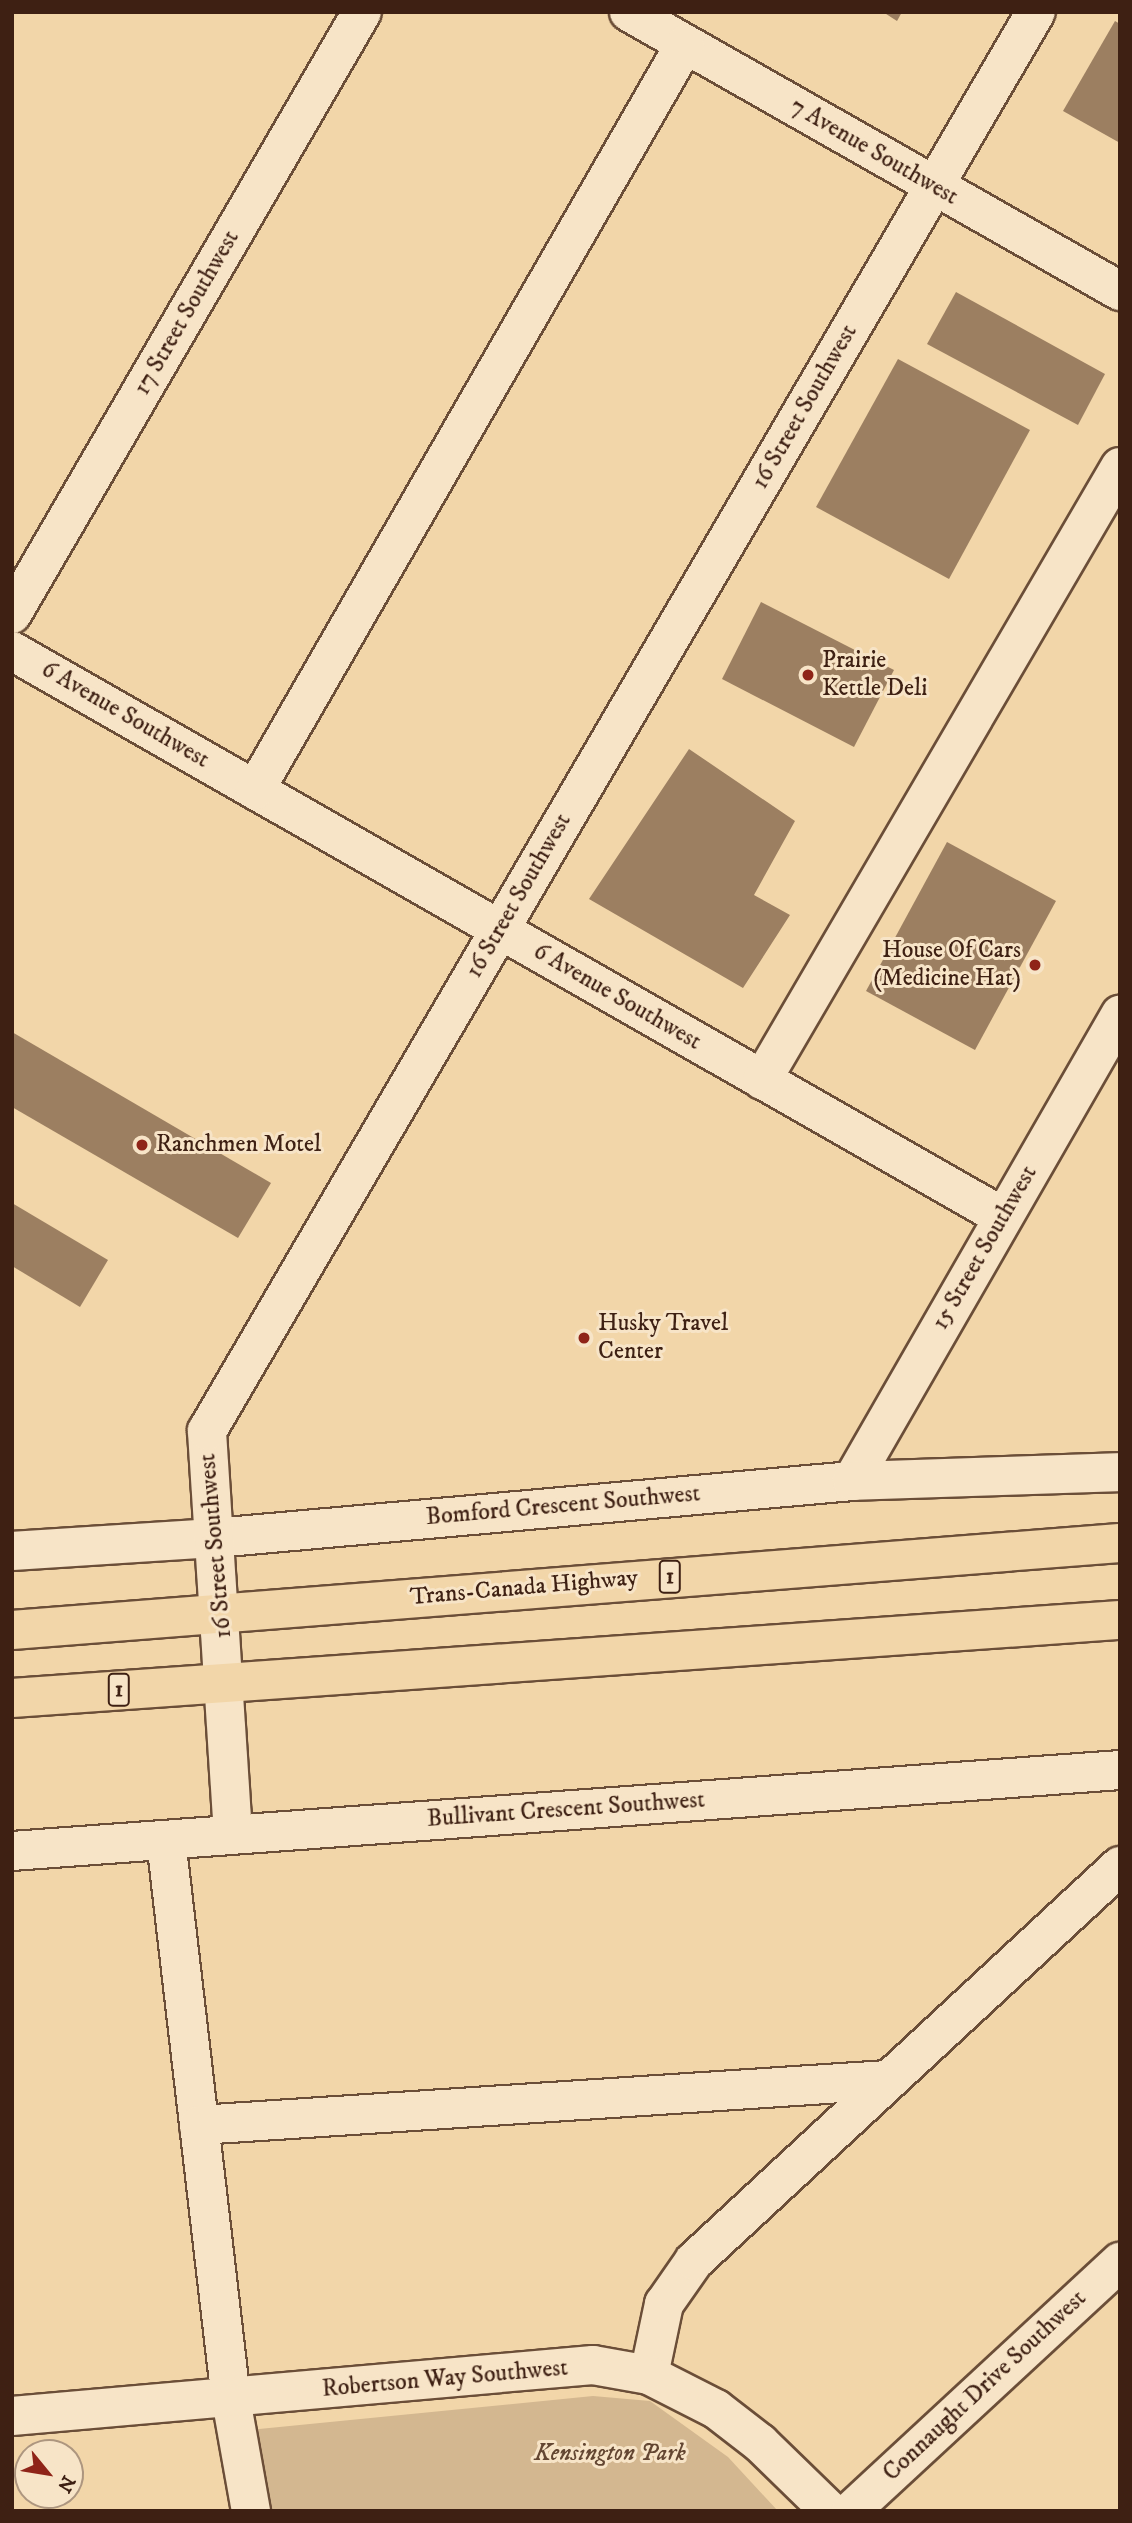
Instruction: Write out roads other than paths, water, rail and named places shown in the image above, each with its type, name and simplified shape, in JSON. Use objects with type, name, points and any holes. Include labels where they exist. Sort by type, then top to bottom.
[{"type":"highway","name":"Trans-Canada Highway","points":[[12,1630],[1120,1543]]},
{"type":"highway","name":"1","points":[[12,1698],[1120,1620]]},
{"type":"street","name":"17 Street Southwest","points":[[12,614],[362,12]]},
{"type":"street","name":"7 Avenue Southwest","points":[[629,12],[1120,291]]},
{"type":"street","name":"16 Street Southwest","points":[[233,1835],[226,1683],[207,1431],[1036,12]]},
{"type":"street","points":[[255,790],[685,44]]},
{"type":"street","points":[[762,1080],[1120,467]]},
{"type":"street","name":"6 Avenue Southwest","points":[[12,651],[1003,1217]]},
{"type":"street","name":"15 Street Southwest","points":[[852,1481],[1120,1015]]},
{"type":"street","name":"Bomford Crescent Southwest","points":[[12,1551],[215,1538],[852,1481],[1118,1471]]},
{"type":"street","name":"Bullivant Crescent Southwest","points":[[12,1850],[1120,1770]]},
{"type":"street","points":[[166,1840],[232,2399],[251,2511]]},
{"type":"street","points":[[649,2375],[664,2304],[677,2281],[887,2080],[1120,1866]]},
{"type":"street","points":[[200,2125],[887,2080]]},
{"type":"street","name":"Connaught Drive Southwest","points":[[851,2511],[1120,2262]]},
{"type":"street","name":"Robertson Way Southwest","points":[[12,2416],[232,2399],[593,2365],[649,2375],[716,2409],[760,2442],[830,2511]]},
{"type":"place","name":"Prairie Kettle Deli","points":[[808,675]]},
{"type":"place","name":"House Of Cars (Medicine Hat)","points":[[1035,965]]},
{"type":"place","name":"Ranchmen Motel","points":[[142,1145]]},
{"type":"place","name":"Husky Travel Center","points":[[584,1338]]},
{"type":"park label","name":"Kensington Park","points":[[610,2454]]}]
